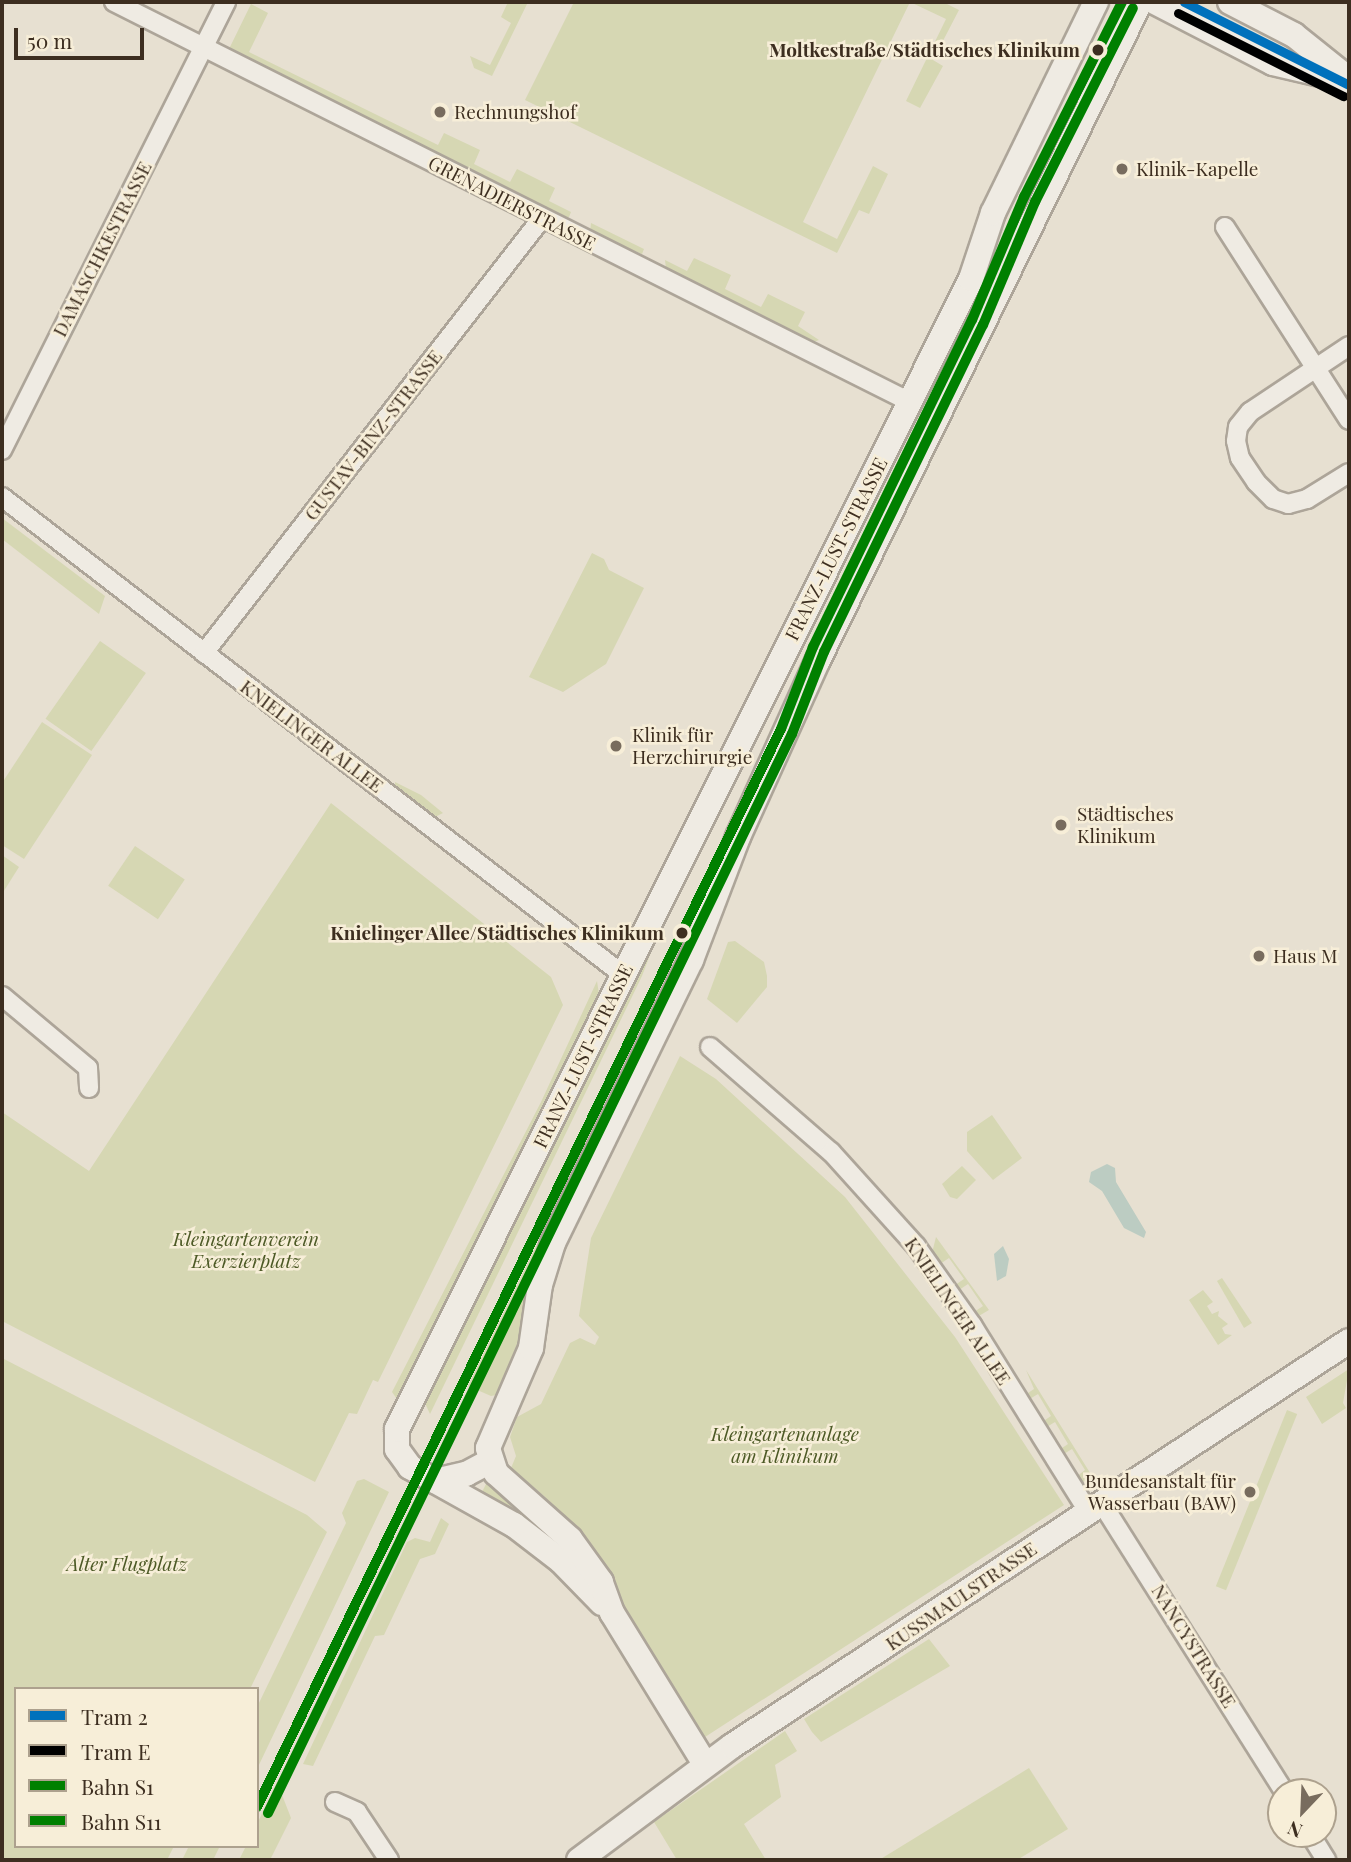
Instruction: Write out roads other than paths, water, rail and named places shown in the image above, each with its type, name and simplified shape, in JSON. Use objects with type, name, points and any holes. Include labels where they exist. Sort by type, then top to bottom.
[{"type":"street","name":"GRENADIERSTRASSE","points":[[114,2],[911,402]]},
{"type":"street","name":"DAMASCHKESTRASSE","points":[[2,450],[226,2]]},
{"type":"street","name":"FRANZ-LUST-STRASSE","points":[[612,1613],[561,1561],[514,1525],[435,1481],[400,1456],[395,1437],[398,1423],[492,1245],[622,974],[911,402],[971,279],[993,213],[1096,2]]},
{"type":"street","name":"FRANZ-LUST-STRASSE","points":[[705,1764],[612,1613],[601,1582],[570,1539],[501,1478],[489,1462],[488,1448],[516,1389],[531,1348],[540,1285],[553,1243],[691,960],[738,836],[818,660],[1140,2]]},
{"type":"street","points":[[1155,2],[1273,63],[1349,80]]},
{"type":"street","points":[[1230,2],[1294,35],[1349,80]]},
{"type":"street","name":"GUSTAV-BINZ-STRASSE","points":[[204,653],[542,218]]},
{"type":"street","points":[[1225,226],[1349,420]]},
{"type":"street","points":[[1349,346],[1245,416],[1237,434],[1240,458],[1263,491],[1288,504],[1307,499],[1349,472]]},
{"type":"street","name":"KNIELINGER ALLEE","points":[[2,497],[622,974]]},
{"type":"street","points":[[2,996],[88,1068],[89,1088]]},
{"type":"street","name":"KNIELINGER ALLEE","points":[[710,1047],[831,1152],[916,1246],[1094,1507]]},
{"type":"street","name":"KUSSMAULSTRASSE","points":[[579,1860],[705,1764],[1349,1341]]},
{"type":"street","points":[[435,1481],[466,1474],[489,1462]]},
{"type":"street","name":"NANCYSTRASSE","points":[[1094,1507],[1275,1778]]},
{"type":"street","points":[[335,1802],[358,1812],[389,1860]]},
{"type":"tram line","name":"2","points":[[1184,2],[1349,85]]},
{"type":"tram line","name":"E","points":[[1178,13],[1343,96]]},
{"type":"rail line","name":"S1","points":[[259,1803],[781,729],[813,647],[972,320],[1024,197],[1122,2]]},
{"type":"rail line","name":"S11","points":[[268,1813],[792,734],[824,652],[983,325],[1035,202],[1133,8]]},
{"type":"place","name":"Moltkestraße/Städtisches Klinikum","points":[[1098,50]]},
{"type":"place","name":"Rechnungshof","points":[[440,112]]},
{"type":"place","name":"Klinik-Kapelle","points":[[1122,169]]},
{"type":"place","name":"Klinik für Herzchirurgie","points":[[616,746]]},
{"type":"place","name":"Städtisches Klinikum","points":[[1061,825]]},
{"type":"place","name":"Knielinger Allee/Städtisches Klinikum","points":[[682,933]]},
{"type":"place","name":"Haus M","points":[[1259,956]]},
{"type":"place","name":"Bundesanstalt für Wasserbau (BAW)","points":[[1250,1492]]},
{"type":"park label","name":"Kleingartenverein Exerzierplatz","points":[[246,1250]]},
{"type":"park label","name":"Kleingartenanlage am Klinikum","points":[[785,1445]]},
{"type":"park label","name":"Alter Flugplatz","points":[[127,1564]]}]
